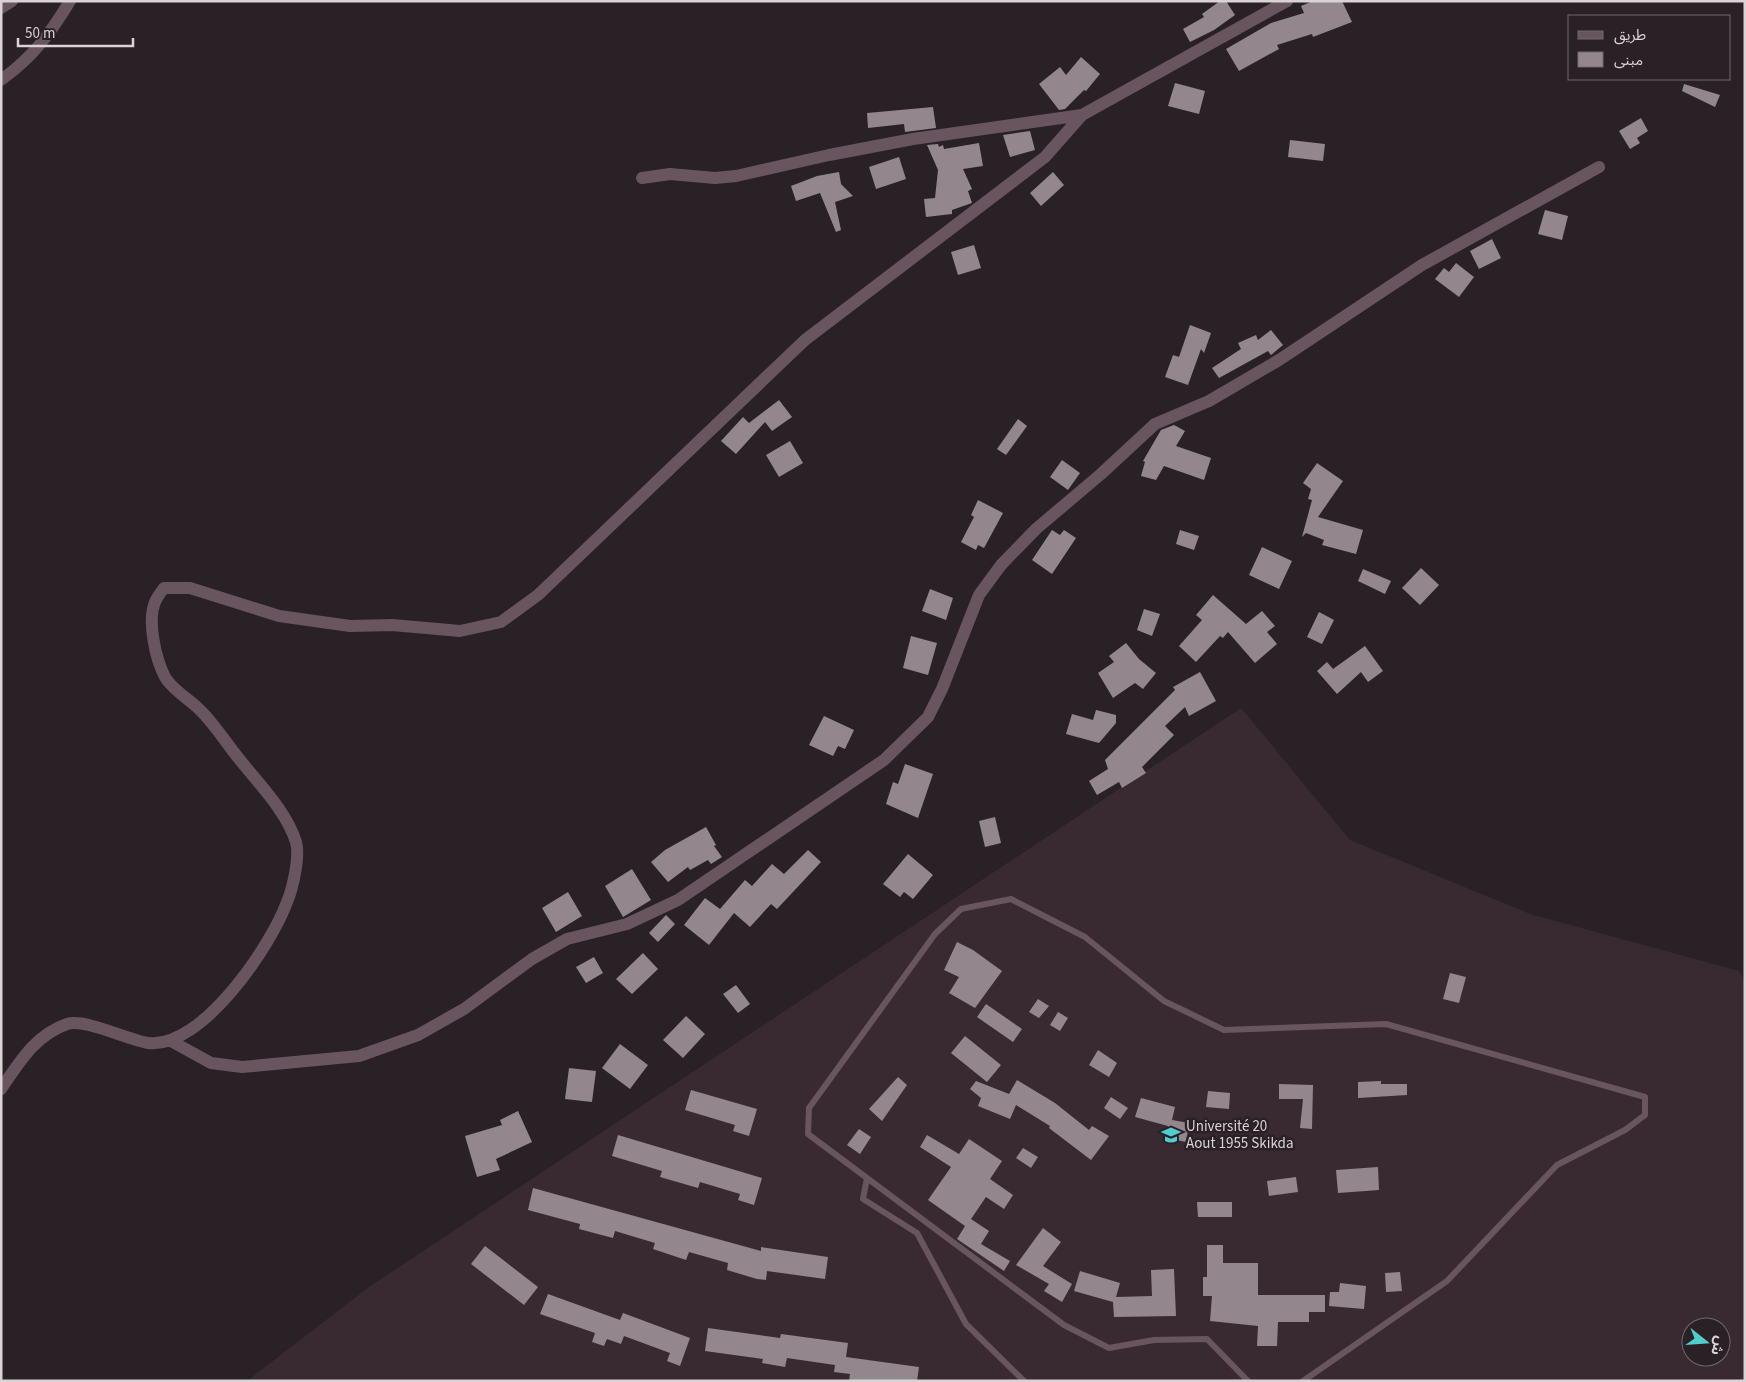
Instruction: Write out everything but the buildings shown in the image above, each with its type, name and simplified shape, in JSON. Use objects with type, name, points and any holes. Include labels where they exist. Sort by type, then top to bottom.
[{"type":"street","points":[[1,8],[12,1]]},
{"type":"street","points":[[1,80],[27,61],[50,34],[70,1]]},
{"type":"street","points":[[1,1089],[26,1051],[51,1032],[69,1023],[95,1027],[148,1043],[171,1041],[221,1004],[266,947],[288,901],[296,870],[297,844],[281,813],[202,711],[166,679],[156,653],[152,626],[155,601],[164,588],[190,588],[279,616],[350,626],[392,625],[460,631],[501,622],[538,595],[805,340],[1045,157],[1082,115],[1287,1]]},
{"type":"street","points":[[642,178],[670,174],[715,178],[736,176],[829,155],[913,139],[1082,115]]},
{"type":"street","points":[[171,1041],[211,1063],[242,1067],[359,1056],[418,1035],[464,1009],[532,959],[567,939],[627,924],[678,900],[884,760],[928,717],[942,689],[979,595],[1001,565],[1036,529],[1101,474],[1155,424],[1216,397],[1279,360],[1422,265],[1599,167]]},
{"type":"lane","points":[[1248,1381],[1207,1339],[1154,1340],[1109,1348],[1064,1325],[808,1134],[809,1108],[935,934],[961,909],[1011,899],[1085,937],[1164,1002],[1224,1030],[1386,1024],[1645,1097],[1645,1115],[1625,1130],[1557,1165],[1448,1281],[1303,1381]]},
{"type":"lane","points":[[867,1178],[863,1199],[917,1233],[966,1324],[1024,1381]]},
{"type":"shaded area","name":"Université 20 Aout 1955 Skikda","points":[[1241,708],[1350,840],[1530,914],[1739,971],[1745,983],[1745,1381],[247,1381],[369,1287]]},
{"type":"place","name":"Université 20 Aout 1955 Skikda","points":[[1171,1135]]}]
